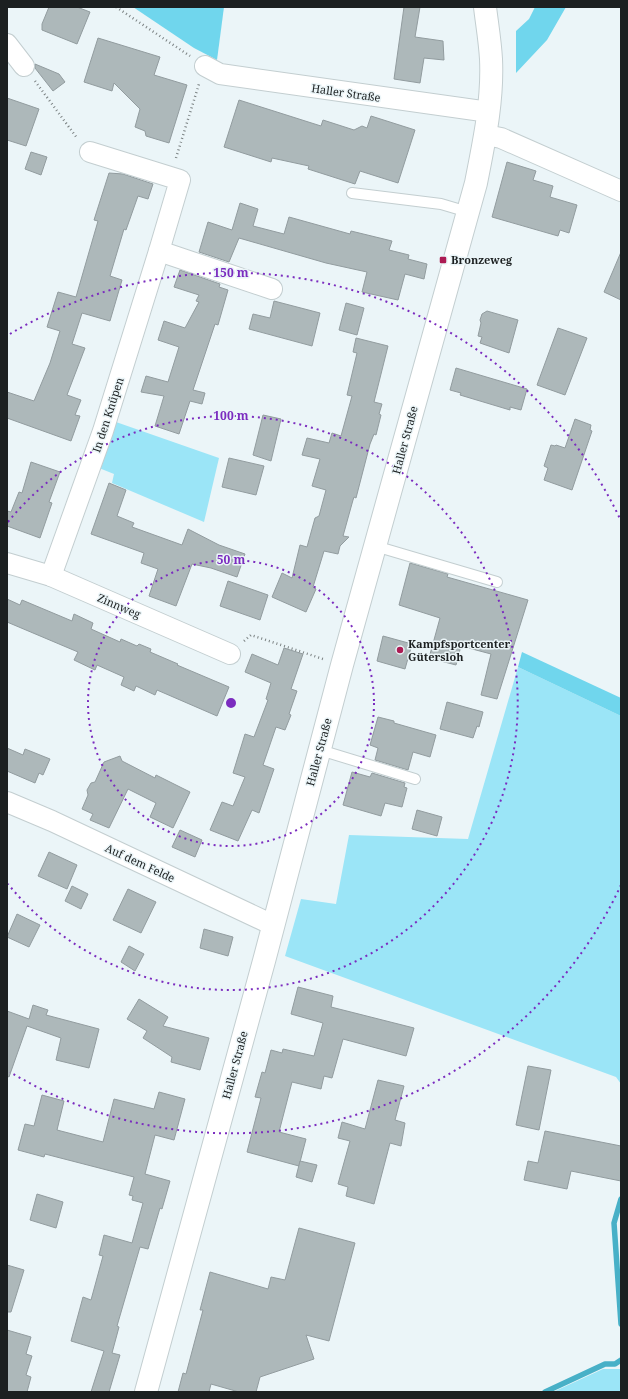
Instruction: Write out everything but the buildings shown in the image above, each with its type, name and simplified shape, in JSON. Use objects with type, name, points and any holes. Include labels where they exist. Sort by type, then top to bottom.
[{"type":"street","name":"Haller Straße","points":[[146,1392],[342,665],[468,212],[486,135],[491,89],[491,58],[485,7]]},
{"type":"street","points":[[8,48],[24,66]]},
{"type":"street","name":"Haller Straße","points":[[205,66],[220,74],[489,112]]},
{"type":"street","points":[[486,135],[501,138],[621,191]]},
{"type":"street","points":[[90,152],[180,180]]},
{"type":"street","name":"In den Knüpen","points":[[51,576],[103,431],[180,180]]},
{"type":"street","points":[[159,251],[272,289]]},
{"type":"street","name":"Zinnweg","points":[[7,563],[51,576],[230,654]]},
{"type":"street","name":"Auf dem Felde","points":[[7,802],[52,821],[273,925]]},
{"type":"lane","points":[[352,193],[441,204],[468,212]]},
{"type":"lane","points":[[375,546],[497,582]]},
{"type":"lane","points":[[320,750],[415,779]]},
{"type":"path","points":[[116,7],[205,66],[175,160],[180,180]]},
{"type":"path","points":[[24,66],[85,150],[90,152]]},
{"type":"path","points":[[230,654],[252,635],[342,665]]},
{"type":"shaded area","points":[[133,7],[224,7],[217,60],[194,48]]},
{"type":"shaded area","points":[[535,7],[566,7],[547,40],[516,73],[516,31],[529,19]]},
{"type":"shaded area","points":[[116,422],[219,458],[204,522],[112,483],[114,474],[99,468]]},
{"type":"shaded area","points":[[522,652],[621,698],[621,716],[518,667]]},
{"type":"shaded area","points":[[518,667],[621,716],[621,1084],[616,1077],[285,956],[301,899],[336,904],[349,835],[468,839]]},
{"type":"shaded area","points":[[603,1369],[621,1369],[621,1392],[553,1392]]},
{"type":"waterway","points":[[621,1199],[614,1223],[621,1324]]},
{"type":"waterway","points":[[545,1392],[605,1364],[615,1364],[621,1360]]},
{"type":"place","name":"Bronzeweg","points":[[443,260]]},
{"type":"place","name":"Kampfsportcenter Gütersloh","points":[[400,650]]}]
